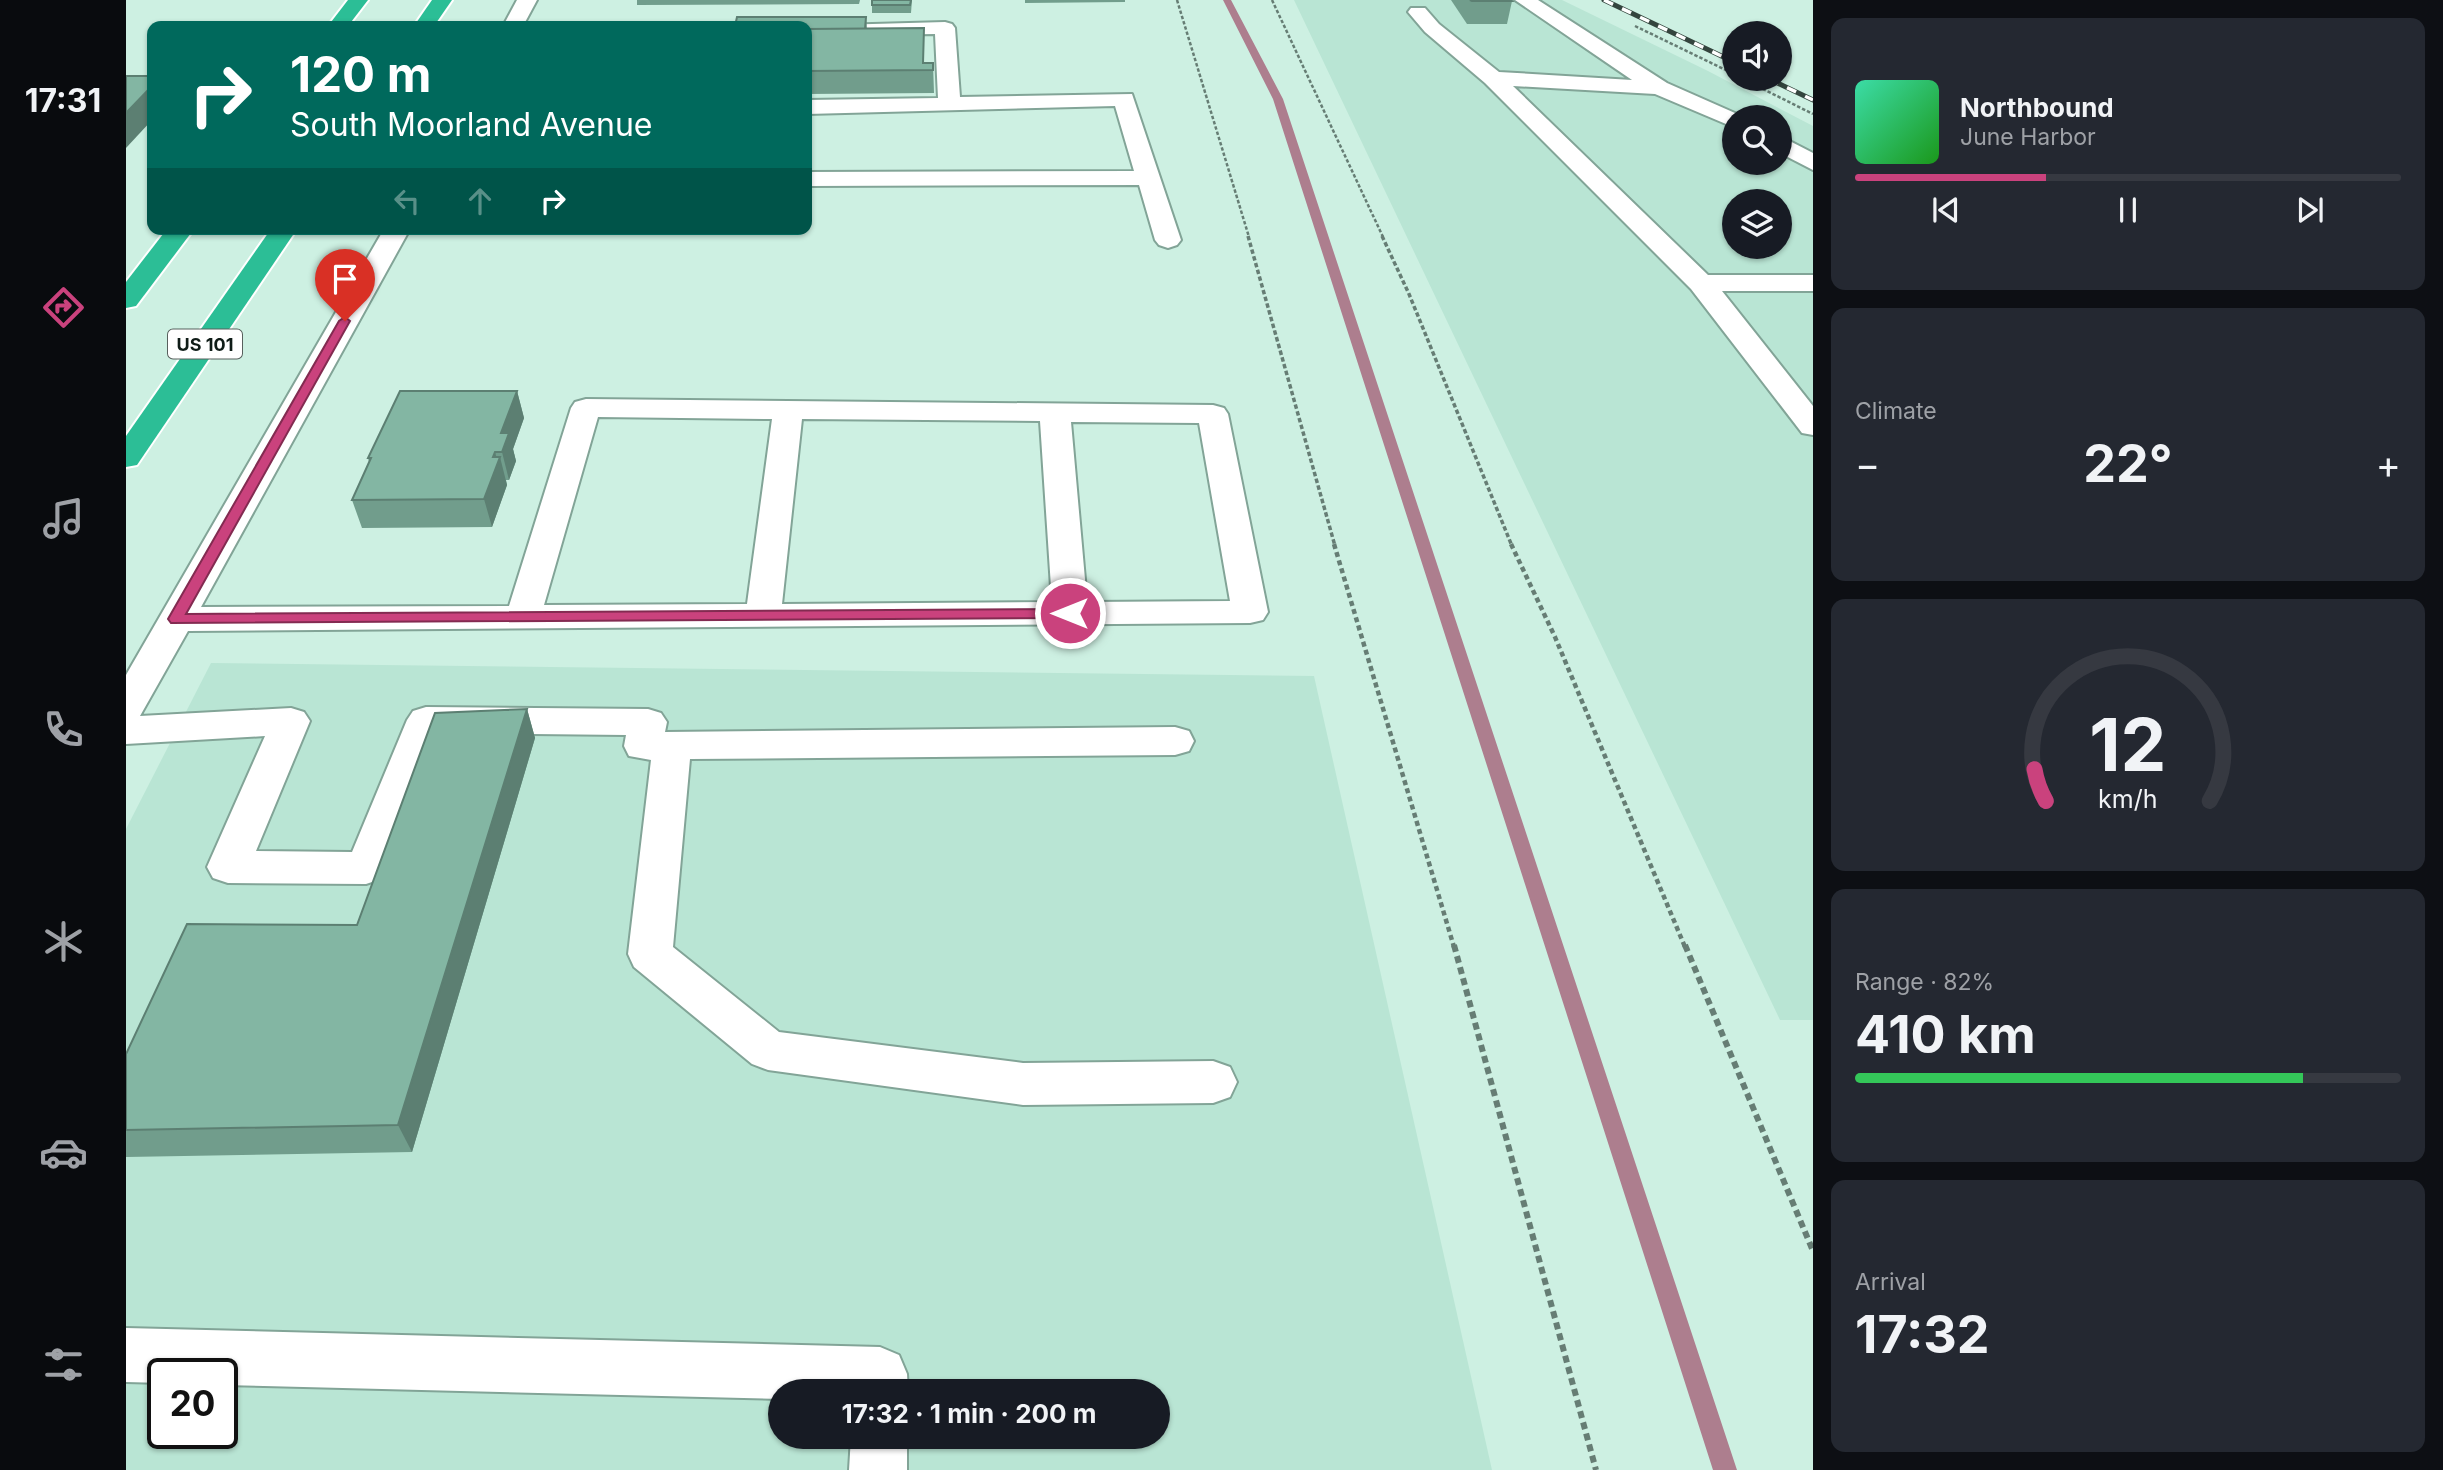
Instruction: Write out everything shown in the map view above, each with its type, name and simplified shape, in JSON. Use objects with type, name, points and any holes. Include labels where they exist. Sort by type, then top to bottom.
[{"type":"highway","points":[[342,21],[358,0]]},
{"type":"highway","points":[[427,21],[442,0]]},
{"type":"highway","points":[[126,300],[176,235]]},
{"type":"highway","name":"US 101","points":[[126,458],[280,235]]},
{"type":"street","points":[[516,21],[527,0]]},
{"type":"street","points":[[1525,0],[1659,88],[1722,114]]},
{"type":"street","points":[[1418,12],[1432,28],[1493,78],[1701,283],[1813,426]]},
{"type":"street","points":[[812,30],[945,28],[949,104]]},
{"type":"street","points":[[1493,78],[1659,88]]},
{"type":"street","points":[[812,107],[1124,99],[1168,240]]},
{"type":"street","points":[[1792,150],[1813,163]]},
{"type":"street","points":[[812,179],[1149,178]]},
{"type":"street","points":[[126,708],[394,235]]},
{"type":"street","points":[[1701,283],[1813,283]]},
{"type":"street","points":[[176,619],[523,617],[1250,612],[1213,414],[586,408],[523,617]]},
{"type":"street","points":[[764,615],[788,410]]},
{"type":"street","points":[[1055,413],[1070,613]]},
{"type":"street","points":[[126,730],[291,721],[228,867],[366,868],[426,720],[648,722],[643,746],[1175,741]]},
{"type":"street","points":[[672,746],[650,954],[768,1050],[1023,1084],[1213,1082]]},
{"type":"street","points":[[126,1355],[880,1374],[880,1379]]},
{"type":"street","points":[[878,1470],[879,1449]]},
{"type":"path","points":[[1177,0],[1261,278],[1349,597],[1471,1003],[1596,1470]]},
{"type":"path","points":[[1272,0],[1409,294],[1503,527],[1555,637],[1813,1251]]},
{"type":"path","points":[[1630,23],[1722,68]]},
{"type":"path","points":[[1768,91],[1813,114]]},
{"type":"shaded area","points":[[1294,0],[1562,0],[1722,78],[1722,91],[1746,91],[1773,105],[1722,105],[1722,175],[1792,175],[1792,115],[1813,126],[1813,1020],[1780,1020]]},
{"type":"shaded area","points":[[211,663],[1314,676],[1492,1470],[126,1470],[126,829]]},
{"type":"building","points":[[872,0],[911,0],[910,5],[872,5]]},
{"type":"building","points":[[1470,0],[1511,0],[1512,1],[1472,1]]},
{"type":"building","points":[[737,17],[866,17],[865,29],[812,29],[812,21],[736,21]]},
{"type":"building","points":[[924,28],[923,63],[933,63],[933,70],[812,71],[812,29]]},
{"type":"building","points":[[126,76],[147,76],[147,91],[126,113]]},
{"type":"building","points":[[400,391],[517,391],[501,433],[509,433],[502,452],[495,452],[493,457],[500,457],[484,499],[352,500],[371,458],[368,458]]},
{"type":"building","points":[[527,709],[398,1125],[126,1130],[126,1054],[187,924],[357,925],[435,713]]},
{"type":"waterway","points":[[1227,0],[1278,99],[1725,1470]]},
{"type":"railway","points":[[1604,0],[1722,56]]},
{"type":"railway","points":[[1792,90],[1813,100]]},
{"type":"route","points":[[345,321],[176,619],[1070,613]]}]
